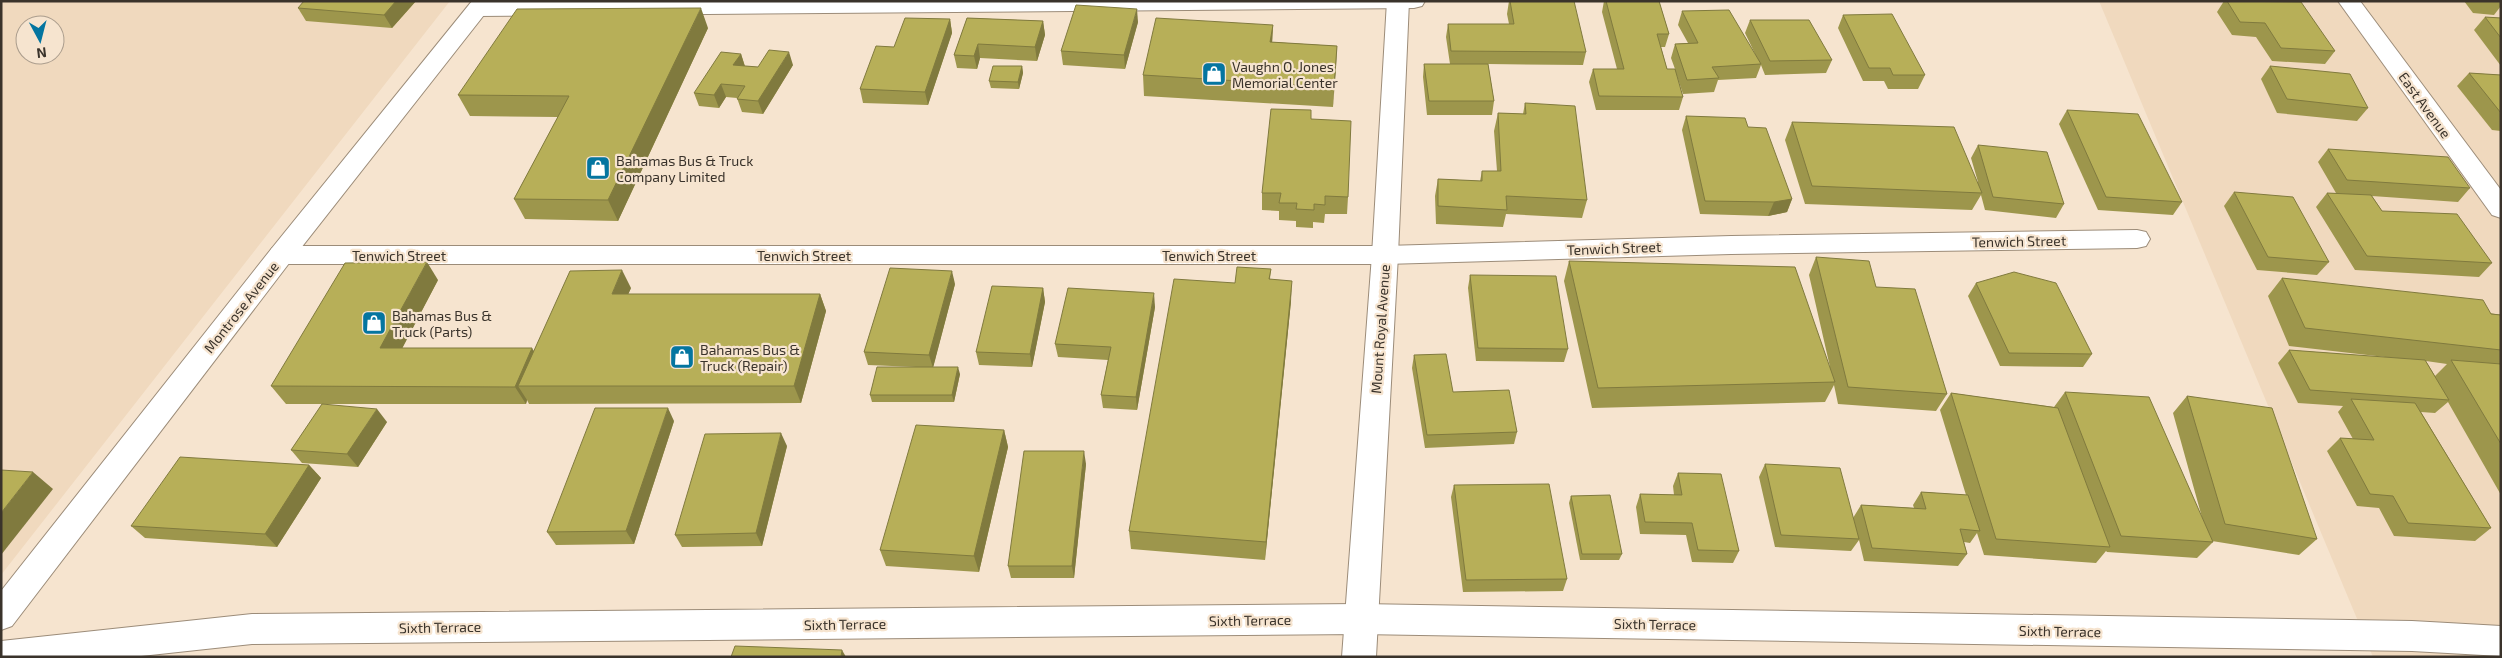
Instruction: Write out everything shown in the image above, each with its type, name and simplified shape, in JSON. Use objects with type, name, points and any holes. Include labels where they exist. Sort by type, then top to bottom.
[{"type":"street","name":"Mount Royal Avenue","points":[[1359,657],[1385,255],[1398,1]]},
{"type":"street","points":[[481,5],[1414,1]]},
{"type":"street","name":"East Avenue","points":[[2349,1],[2501,209]]},
{"type":"street","name":"Montrose Avenue","points":[[1,616],[281,255],[481,5]]},
{"type":"street","name":"Tenwich Street","points":[[281,255],[1385,255],[1731,245],[2137,239]]},
{"type":"street","name":"Sixth Terrace","points":[[1,656],[252,629],[1360,619],[2402,636],[2501,641]]},
{"type":"shaded area","points":[[1,1],[450,1],[1,575]]},
{"type":"shaded area","points":[[2099,1],[2501,1],[2501,657],[2373,657]]},
{"type":"building","points":[[304,1],[396,1],[384,15],[298,8]]},
{"type":"building","points":[[1510,1],[1574,1],[1586,52],[1451,51],[1448,24],[1514,24]]},
{"type":"building","points":[[1606,1],[1659,1],[1669,34],[1657,34],[1667,69],[1675,69],[1683,97],[1599,96],[1593,69],[1624,69]]},
{"type":"building","points":[[2227,1],[2301,2],[2335,51],[2281,48],[2265,23],[2240,22]]},
{"type":"building","points":[[1076,5],[1137,9],[1124,55],[1061,51]]},
{"type":"building","name":"Bahamas Bus & Truck Company Limited","points":[[701,8],[608,200],[514,199],[569,96],[458,95],[517,9]]},
{"type":"building","points":[[1729,10],[1761,64],[1712,67],[1719,78],[1687,80],[1675,44],[1698,43],[1682,11]]},
{"type":"building","points":[[1892,14],[1925,75],[1893,75],[1890,68],[1869,68],[1843,15]]},
{"type":"building","points":[[2485,17],[2501,18],[2501,38]]},
{"type":"building","points":[[905,18],[950,19],[925,92],[860,89],[876,46],[894,47]]},
{"type":"building","points":[[967,18],[1043,21],[1035,47],[978,44],[974,56],[954,55]]},
{"type":"building","points":[[1156,18],[1273,25],[1270,42],[1337,46],[1334,87],[1143,75]]},
{"type":"building","points":[[1750,20],[1809,20],[1832,60],[1770,61]]},
{"type":"building","points":[[769,50],[789,52],[758,101],[737,99],[745,86],[721,84],[714,95],[694,93],[721,52],[741,54],[733,65],[758,67]]},
{"type":"building","points":[[1424,64],[1488,64],[1494,101],[1429,101]]},
{"type":"building","points":[[993,66],[1022,66],[1018,82],[989,81]]},
{"type":"building","points":[[2270,66],[2350,74],[2368,108],[2287,99]]},
{"type":"building","points":[[2469,73],[2501,75],[2501,113]]},
{"type":"building","points":[[1525,103],[1575,106],[1587,200],[1506,196],[1507,210],[1438,206],[1438,179],[1482,181],[1482,171],[1501,171],[1498,113],[1526,114]]},
{"type":"building","points":[[1271,109],[1311,110],[1311,119],[1351,121],[1348,197],[1325,196],[1325,205],[1314,204],[1314,210],[1296,209],[1297,203],[1279,203],[1281,193],[1262,193]]},
{"type":"building","points":[[2067,110],[2138,114],[2182,202],[2106,197]]},
{"type":"building","points":[[1686,116],[1745,118],[1748,127],[1766,128],[1792,199],[1774,202],[1705,201]]},
{"type":"building","points":[[1792,122],[1954,127],[1982,193],[1812,186]]},
{"type":"building","points":[[1978,145],[2047,152],[2064,204],[1993,197]]},
{"type":"building","points":[[2328,149],[2448,157],[2470,188],[2347,180]]},
{"type":"building","points":[[2234,192],[2293,197],[2329,262],[2268,257]]},
{"type":"building","points":[[2327,193],[2371,195],[2382,211],[2457,214],[2492,263],[2367,256]]},
{"type":"building","points":[[1816,257],[1869,261],[1876,287],[1915,289],[1947,394],[1848,387]]},
{"type":"building","points":[[1569,261],[1795,267],[1835,382],[1598,388]]},
{"type":"building","name":"Bahamas Bus & Truck (Parts)","points":[[427,262],[380,348],[532,348],[515,387],[271,386],[345,263]]},
{"type":"building","points":[[1237,267],[1271,269],[1269,279],[1292,281],[1266,542],[1129,531],[1174,279],[1235,283]]},
{"type":"building","points":[[890,268],[952,271],[929,355],[864,352]]},
{"type":"building","name":"Bahamas Bus & Truck (Repair)","points":[[622,270],[612,294],[820,294],[794,386],[518,386],[570,271]]},
{"type":"building","points":[[2014,272],[2056,283],[2092,354],[2009,353],[1976,283]]},
{"type":"building","points":[[1470,275],[1556,276],[1568,349],[1478,348]]},
{"type":"building","points":[[2282,278],[2483,300],[2491,314],[2501,315],[2501,350],[2305,328]]},
{"type":"building","points":[[992,286],[1043,288],[1030,354],[976,352]]},
{"type":"building","points":[[1068,288],[1154,293],[1136,397],[1101,395],[1111,347],[1055,344]]},
{"type":"building","points":[[2289,350],[2425,360],[2449,400],[2310,390]]},
{"type":"building","points":[[1446,354],[1453,392],[1509,390],[1517,432],[1427,435],[1414,355]]},
{"type":"building","points":[[2451,360],[2501,364],[2501,444]]},
{"type":"building","points":[[877,367],[958,367],[952,395],[870,395]]},
{"type":"building","points":[[2065,392],[2149,397],[2213,542],[2121,536]]},
{"type":"building","points":[[1951,393],[2058,408],[2110,547],[1996,539]]},
{"type":"building","points":[[2187,396],[2272,408],[2317,539],[2225,524]]},
{"type":"building","points":[[2351,399],[2415,403],[2491,528],[2408,523],[2393,496],[2370,494],[2340,438],[2374,440]]},
{"type":"building","points":[[322,404],[377,409],[347,454],[291,450]]},
{"type":"building","points":[[595,408],[668,408],[626,531],[547,532]]},
{"type":"building","points":[[916,425],[1004,430],[974,556],[880,550]]},
{"type":"building","points":[[781,433],[756,533],[675,535],[705,434]]},
{"type":"building","points":[[1024,451],[1084,451],[1072,566],[1008,566]]},
{"type":"building","points":[[180,457],[309,465],[265,534],[131,526]]},
{"type":"building","points":[[1765,464],[1840,468],[1859,539],[1781,535]]},
{"type":"building","points":[[1,470],[33,472],[1,513]]},
{"type":"building","points":[[1678,473],[1721,474],[1739,551],[1698,550],[1692,523],[1645,522],[1640,494],[1682,495]]},
{"type":"building","points":[[1549,484],[1567,579],[1466,580],[1454,485]]},
{"type":"building","points":[[1921,492],[1968,495],[1980,531],[1960,529],[1967,554],[1872,548],[1861,505],[1926,509]]},
{"type":"building","points":[[1610,495],[1622,554],[1582,554],[1571,496]]},
{"type":"building","points":[[735,646],[842,650],[841,657],[731,657]]},
{"type":"place","name":"Vaughn O. Jones Memorial Center","points":[[1214,74]]},
{"type":"place","name":"Bahamas Bus & Truck Company Limited","points":[[598,168]]},
{"type":"place","name":"Bahamas Bus & Truck (Parts)","points":[[374,323]]},
{"type":"place","name":"Bahamas Bus & Truck (Repair)","points":[[682,357]]}]
